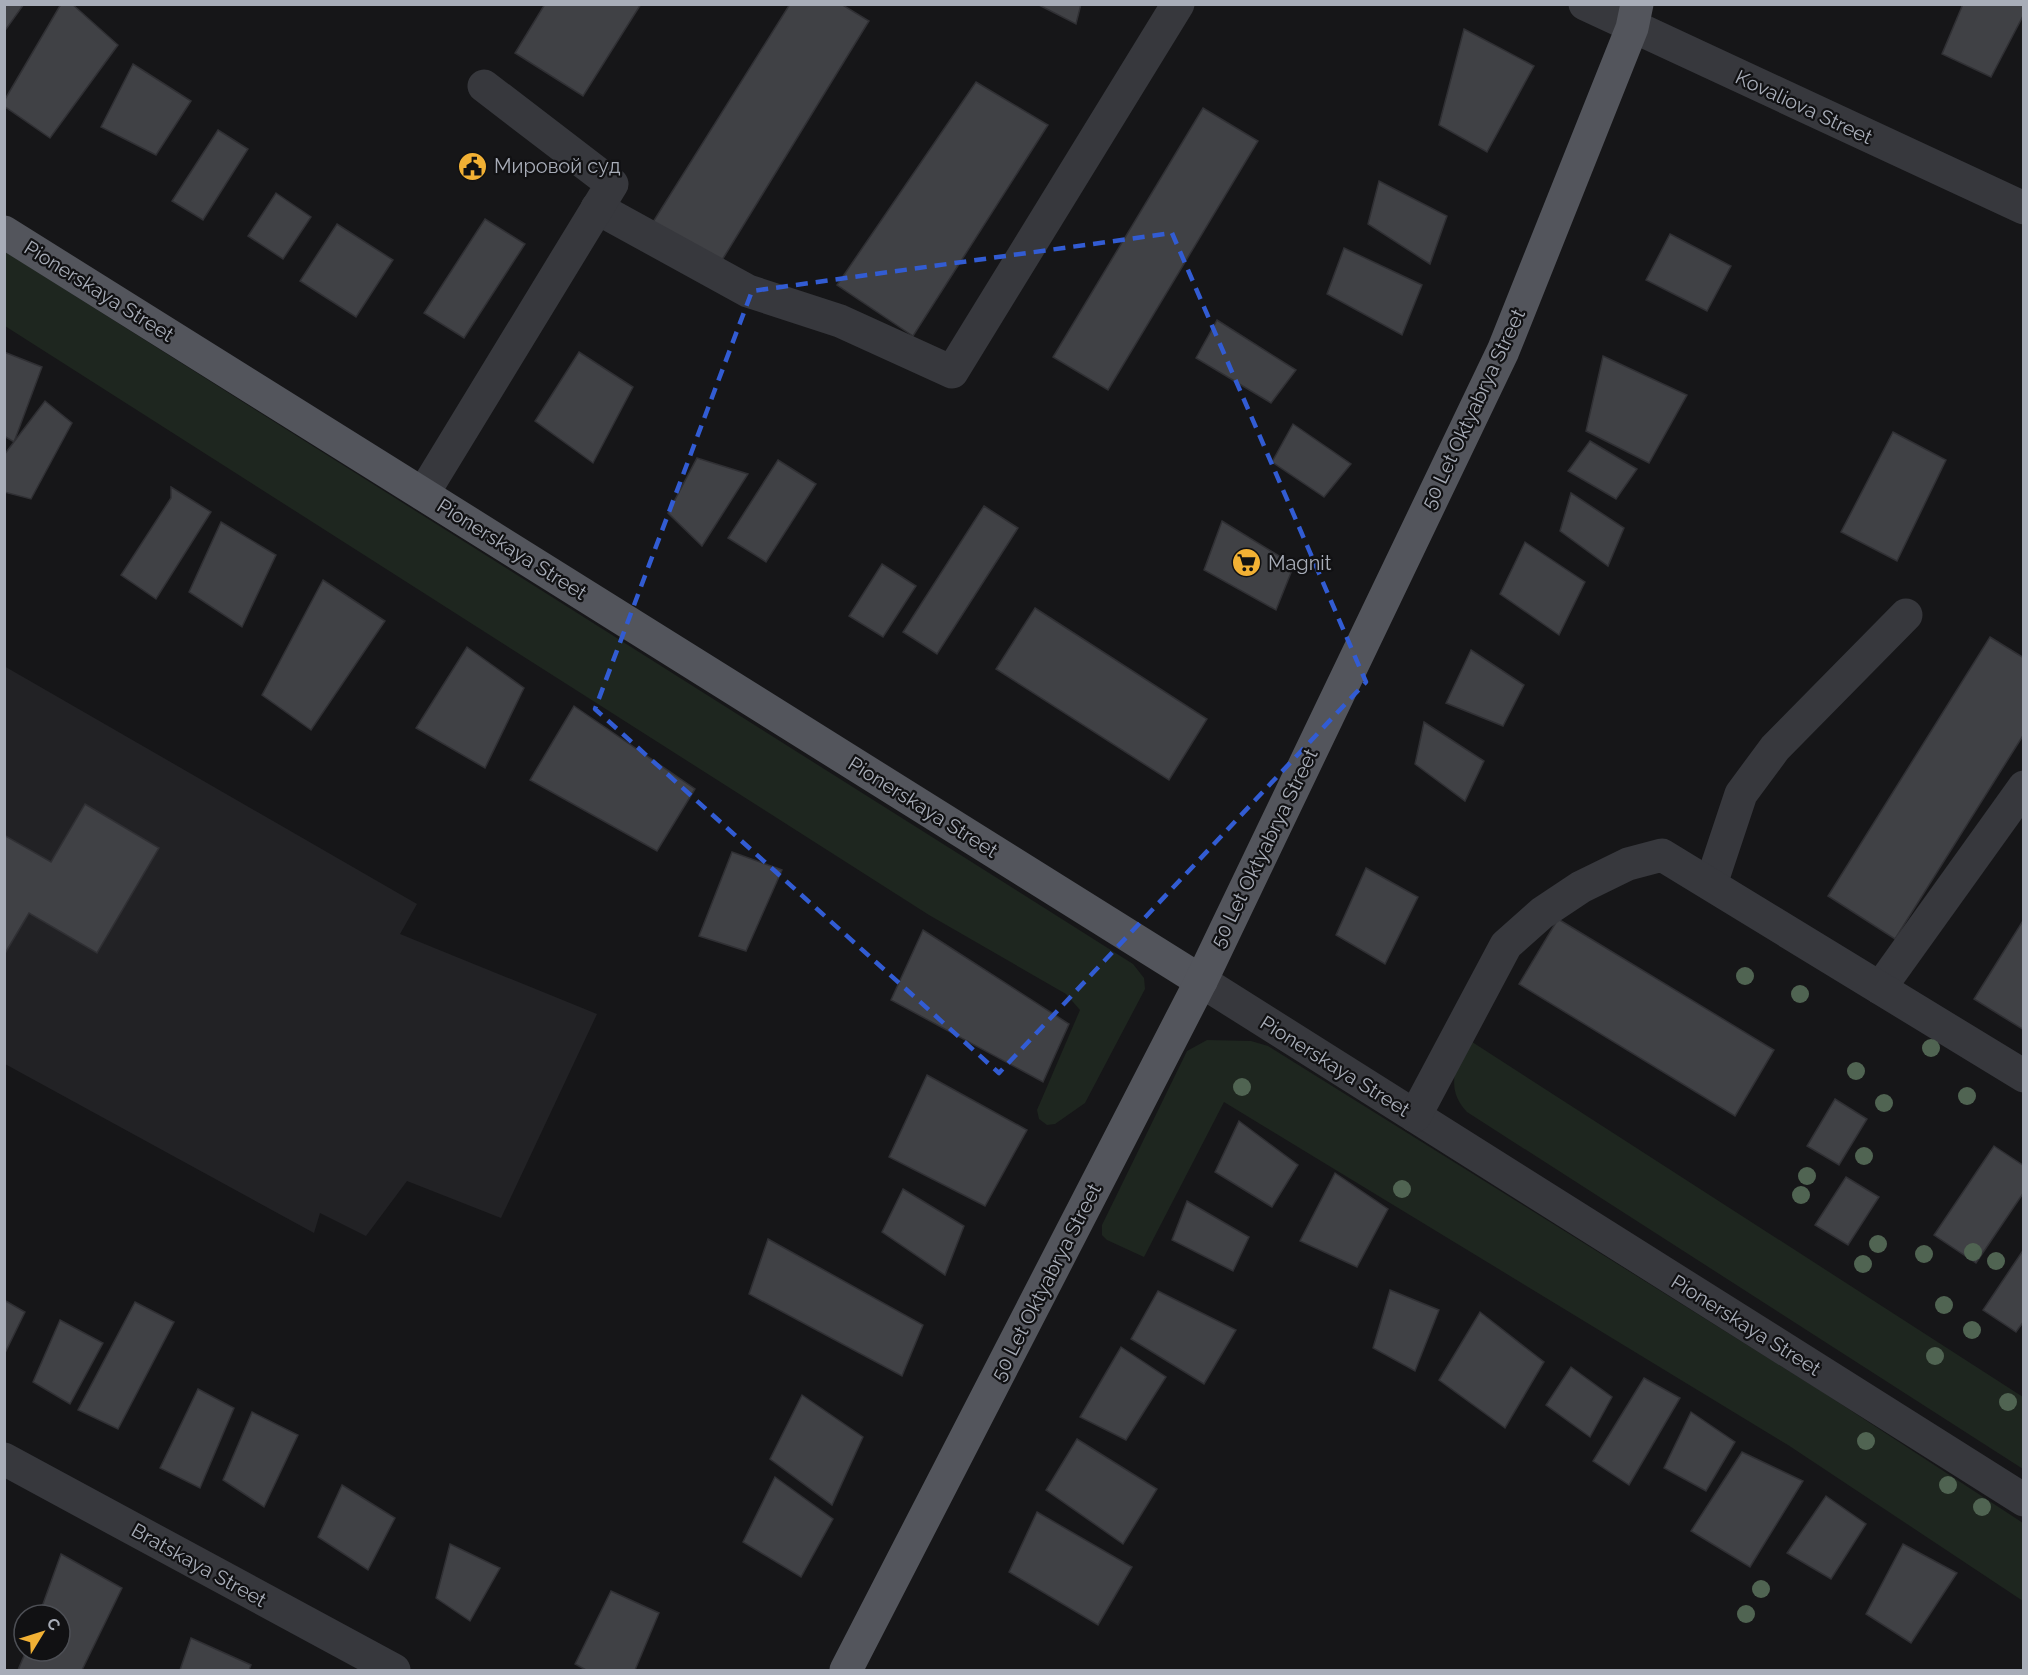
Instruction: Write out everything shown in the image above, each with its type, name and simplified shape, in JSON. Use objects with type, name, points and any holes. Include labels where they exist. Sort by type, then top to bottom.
[{"type":"main road","name":"50 Let Oktyabrya Street","points":[[846,1671],[1200,981],[1503,351],[1634,16]]},
{"type":"main road","name":"Pionerskaya Street","points":[[4,232],[1200,981]]},
{"type":"street","points":[[597,208],[748,291],[840,321],[952,372],[1178,4]]},
{"type":"street","name":"Kovaliova Street","points":[[1586,4],[1634,16],[2024,208]]},
{"type":"street","points":[[423,494],[612,184],[483,86]]},
{"type":"street","points":[[1711,884],[1741,794],[1775,748],[1906,615]]},
{"type":"street","points":[[1880,988],[2024,787]]},
{"type":"street","points":[[1415,1116],[1506,945],[1542,913],[1581,887],[1628,864],[1662,855],[2024,1076]]},
{"type":"street","name":"Pionerskaya Street","points":[[1200,981],[2024,1500]]},
{"type":"street","name":"Bratskaya Street","points":[[4,1459],[394,1671]]},
{"type":"highlighted area","points":[[1172,233],[1366,682],[999,1073],[595,709],[752,291]]},
{"type":"shaded area","points":[[4,251],[1133,964],[1144,978],[1145,989],[1085,1103],[1055,1124],[1047,1125],[1039,1119],[1037,1110],[1080,1010],[1066,994],[929,915],[5,326]]},
{"type":"shaded area","points":[[4,666],[417,904],[400,934],[597,1014],[501,1218],[407,1181],[366,1236],[320,1213],[314,1233],[5,1064]]},
{"type":"shaded area","points":[[1466,1038],[2023,1397],[2023,1469],[1467,1112],[1460,1103],[1454,1085],[1456,1067]]},
{"type":"shaded area","points":[[1207,1040],[1251,1041],[1268,1046],[1821,1391],[2023,1523],[2023,1601],[1788,1445],[1224,1102],[1144,1257],[1107,1240],[1102,1235],[1102,1225],[1187,1051]]},
{"type":"building","points":[[4,4],[24,4],[4,32]]},
{"type":"building","points":[[61,4],[72,4],[118,45],[50,138],[4,106],[4,101]]},
{"type":"building","points":[[545,4],[641,4],[583,96],[515,53]]},
{"type":"building","points":[[790,4],[841,4],[869,21],[719,265],[653,222]]},
{"type":"building","points":[[1037,4],[1081,4],[1076,24]]},
{"type":"building","points":[[1963,4],[2024,4],[2024,14],[1991,77],[1942,54]]},
{"type":"building","points":[[1464,29],[1534,66],[1487,152],[1439,125]]},
{"type":"building","points":[[133,64],[191,101],[156,155],[101,127]]},
{"type":"building","points":[[976,82],[1048,125],[913,336],[837,285]]},
{"type":"building","points":[[1203,108],[1258,141],[1108,390],[1053,357]]},
{"type":"building","points":[[218,130],[248,149],[203,220],[172,201]]},
{"type":"building","points":[[1379,181],[1447,216],[1430,264],[1368,224]]},
{"type":"building","points":[[276,193],[311,217],[283,259],[248,236]]},
{"type":"building","points":[[485,219],[525,244],[464,338],[424,313]]},
{"type":"building","points":[[337,224],[393,260],[356,317],[300,281]]},
{"type":"building","points":[[1670,234],[1731,266],[1707,311],[1646,280]]},
{"type":"building","points":[[1344,248],[1422,285],[1402,335],[1327,294]]},
{"type":"building","points":[[1217,320],[1296,370],[1271,403],[1196,358]]},
{"type":"building","points":[[4,352],[42,367],[14,442],[4,436]]},
{"type":"building","points":[[579,352],[633,387],[593,463],[535,421]]},
{"type":"building","points":[[1603,356],[1687,395],[1649,463],[1586,431]]},
{"type":"building","points":[[45,401],[72,423],[31,499],[4,492],[4,455]]},
{"type":"building","points":[[1293,424],[1351,464],[1324,497],[1272,462]]},
{"type":"building","points":[[1893,432],[1946,460],[1897,561],[1841,532]]},
{"type":"building","points":[[1590,441],[1637,469],[1616,499],[1568,471]]},
{"type":"building","points":[[697,458],[748,474],[702,546],[668,513]]},
{"type":"building","points":[[778,460],[816,484],[766,562],[728,538]]},
{"type":"building","points":[[171,487],[211,512],[156,599],[121,575],[171,498]]},
{"type":"building","points":[[1571,493],[1624,528],[1608,566],[1560,531]]},
{"type":"building","points":[[984,506],[1018,528],[937,654],[903,632]]},
{"type":"building","points":[[1222,521],[1294,565],[1276,610],[1204,570]]},
{"type":"building","points":[[221,522],[276,555],[242,627],[189,592]]},
{"type":"building","points":[[1525,542],[1585,582],[1559,635],[1500,594]]},
{"type":"building","points":[[882,564],[916,586],[883,637],[849,616]]},
{"type":"building","points":[[323,580],[385,621],[311,730],[262,695]]},
{"type":"building","points":[[1035,608],[1207,719],[1169,780],[996,669]]},
{"type":"building","points":[[1990,637],[2024,658],[2024,734],[1895,939],[1828,896]]},
{"type":"building","points":[[467,647],[524,688],[485,768],[416,728]]},
{"type":"building","points":[[1471,650],[1524,685],[1503,726],[1446,703]]},
{"type":"building","points":[[574,706],[695,789],[657,851],[530,780]]},
{"type":"building","points":[[1424,722],[1484,761],[1465,801],[1415,764]]},
{"type":"building","points":[[85,804],[159,848],[97,953],[29,913],[4,955],[4,835],[51,862]]},
{"type":"building","points":[[732,852],[782,870],[746,951],[699,936]]},
{"type":"building","points":[[1366,868],[1418,897],[1385,964],[1336,935]]},
{"type":"building","points":[[1558,919],[1774,1050],[1735,1116],[1519,984]]},
{"type":"building","points":[[2024,919],[2024,1030],[1974,999]]},
{"type":"building","points":[[923,930],[1069,1024],[1043,1082],[891,1000]]},
{"type":"building","points":[[927,1075],[1027,1130],[985,1206],[889,1157]]},
{"type":"building","points":[[1835,1099],[1867,1119],[1839,1165],[1807,1146]]},
{"type":"building","points":[[1239,1121],[1298,1165],[1272,1207],[1215,1172]]},
{"type":"building","points":[[1994,1146],[2024,1166],[2024,1192],[1976,1263],[1934,1235]]},
{"type":"building","points":[[1335,1173],[1388,1209],[1357,1267],[1300,1241]]},
{"type":"building","points":[[1846,1177],[1879,1197],[1848,1245],[1815,1225]]},
{"type":"building","points":[[903,1189],[964,1226],[945,1275],[882,1232]]},
{"type":"building","points":[[1187,1201],[1249,1237],[1233,1271],[1172,1240]]},
{"type":"building","points":[[768,1239],[923,1325],[902,1376],[749,1294]]},
{"type":"building","points":[[2024,1249],[2024,1321],[2016,1332],[1983,1310]]},
{"type":"building","points":[[1390,1290],[1439,1310],[1415,1371],[1373,1348]]},
{"type":"building","points":[[1158,1291],[1236,1330],[1204,1384],[1131,1339]]},
{"type":"building","points":[[4,1300],[25,1312],[4,1355]]},
{"type":"building","points":[[135,1302],[174,1322],[118,1429],[78,1410]]},
{"type":"building","points":[[1480,1312],[1544,1362],[1505,1428],[1439,1380]]},
{"type":"building","points":[[60,1320],[103,1343],[70,1404],[33,1382]]},
{"type":"building","points":[[1121,1347],[1166,1377],[1126,1440],[1080,1417]]},
{"type":"building","points":[[1571,1367],[1612,1397],[1590,1437],[1546,1405]]},
{"type":"building","points":[[1644,1378],[1680,1398],[1629,1485],[1593,1461]]},
{"type":"building","points":[[198,1389],[234,1408],[200,1488],[160,1468]]},
{"type":"building","points":[[802,1395],[863,1437],[832,1505],[770,1459]]},
{"type":"building","points":[[252,1412],[298,1435],[264,1507],[223,1480]]},
{"type":"building","points":[[1691,1412],[1735,1442],[1706,1491],[1664,1468]]},
{"type":"building","points":[[1077,1439],[1157,1489],[1123,1544],[1046,1490]]},
{"type":"building","points":[[1742,1452],[1803,1481],[1750,1567],[1691,1531]]},
{"type":"building","points":[[775,1477],[833,1519],[801,1577],[743,1542]]},
{"type":"building","points":[[342,1485],[395,1518],[368,1570],[318,1537]]},
{"type":"building","points":[[1826,1496],[1866,1524],[1831,1579],[1787,1553]]},
{"type":"building","points":[[1037,1512],[1132,1567],[1098,1625],[1009,1572]]},
{"type":"building","points":[[450,1544],[500,1568],[470,1621],[436,1598]]},
{"type":"building","points":[[1903,1544],[1957,1573],[1911,1643],[1866,1614]]},
{"type":"building","points":[[61,1554],[122,1588],[82,1670],[18,1670],[21,1663],[72,1663],[72,1603],[43,1603]]},
{"type":"building","points":[[611,1591],[659,1613],[635,1670],[586,1670],[575,1664]]},
{"type":"building","points":[[191,1638],[251,1665],[249,1670],[180,1670]]},
{"type":"place","name":"Мировой суд","points":[[473,166]]},
{"type":"place","name":"Magnit","points":[[1247,563]]}]
